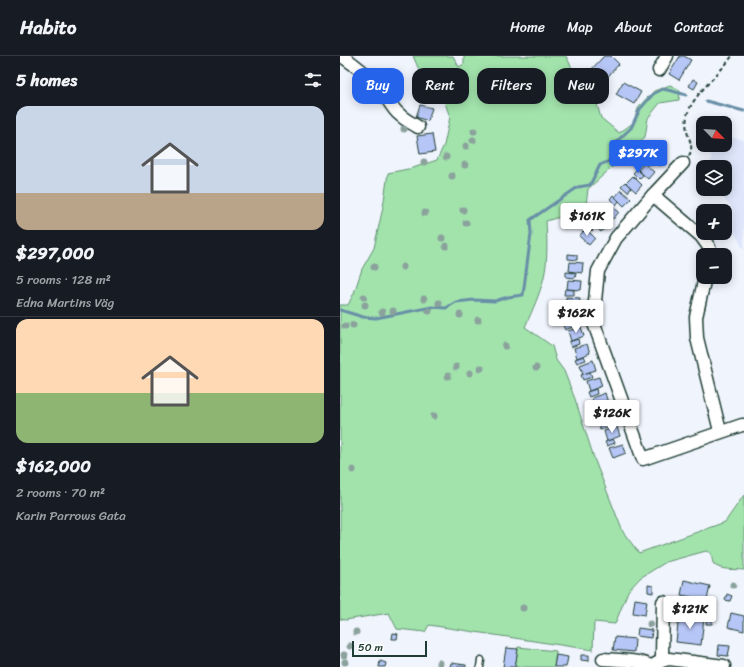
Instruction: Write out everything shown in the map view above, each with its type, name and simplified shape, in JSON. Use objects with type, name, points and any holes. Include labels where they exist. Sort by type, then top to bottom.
[{"type":"street","points":[[342,56],[357,67],[380,88],[400,116],[418,127]]},
{"type":"street","points":[[659,70],[667,56]]},
{"type":"street","points":[[683,164],[653,195],[616,238],[598,270],[593,321],[643,459],[720,431],[744,425]]},
{"type":"street","points":[[653,195],[701,236],[709,248]]},
{"type":"street","points":[[703,284],[696,317],[697,338],[720,431]]},
{"type":"street","points":[[655,665],[662,656],[663,602]]},
{"type":"street","points":[[603,659],[655,665],[669,659],[724,666]]},
{"type":"lane","points":[[480,667],[481,660]]},
{"type":"path","points":[[683,164],[689,156],[692,147],[686,125],[687,115],[691,106],[696,98],[732,56]]},
{"type":"shaded area","points":[[732,137],[744,140],[744,248],[742,247],[734,231],[732,204],[728,204],[721,196],[732,196],[732,160],[711,160],[711,152],[732,152]]},
{"type":"green space","points":[[413,56],[453,56],[459,67],[464,64],[464,56],[566,56],[572,68],[554,68],[554,104],[597,104],[601,118],[619,133],[633,123],[639,106],[654,91],[670,85],[680,90],[679,100],[660,103],[648,118],[645,137],[588,189],[586,205],[573,217],[556,218],[546,221],[547,256],[544,277],[525,327],[552,346],[556,360],[564,371],[575,399],[595,461],[623,532],[639,553],[725,522],[744,495],[744,570],[727,569],[715,566],[711,553],[706,551],[666,562],[640,578],[628,591],[615,624],[594,622],[593,650],[429,625],[425,632],[397,629],[389,613],[345,620],[340,619],[340,305],[348,305],[354,293],[362,269],[374,248],[383,207],[388,173],[413,168],[437,160],[444,145],[450,117],[445,104],[469,104],[469,68],[418,68]]},
{"type":"green space","points":[[518,647],[556,651],[554,667],[515,667]]},
{"type":"building","points":[[604,56],[611,56],[619,64],[609,75],[609,68],[593,68]]},
{"type":"building","points":[[680,56],[684,56],[691,60],[679,80],[669,74]]},
{"type":"building","points":[[693,79],[698,82],[694,89],[689,86]]},
{"type":"building","points":[[623,82],[641,92],[634,104],[616,94]]},
{"type":"building","points":[[420,105],[432,108],[428,121],[416,117]]},
{"type":"building","points":[[432,134],[435,152],[420,154],[417,136]]},
{"type":"building","points":[[660,143],[666,148],[663,152],[656,146]]},
{"type":"building","points":[[656,150],[666,159],[660,166],[650,157]]},
{"type":"building","points":[[648,156],[655,161],[651,165],[645,159]]},
{"type":"building","points":[[644,163],[654,172],[648,179],[638,170]]},
{"type":"building","points":[[637,169],[643,175],[639,179],[633,173]]},
{"type":"building","points":[[633,176],[642,185],[636,192],[626,183]]},
{"type":"building","points":[[625,182],[631,188],[628,192],[621,186]]},
{"type":"building","points":[[621,190],[631,199],[624,206],[615,197]]},
{"type":"building","points":[[613,195],[619,201],[616,205],[610,199]]},
{"type":"building","points":[[609,203],[619,212],[613,219],[603,209]]},
{"type":"building","points":[[601,208],[608,214],[604,218],[598,212]]},
{"type":"building","points":[[597,216],[607,225],[601,232],[591,223]]},
{"type":"building","points":[[589,222],[595,227],[592,231],[586,225]]},
{"type":"building","points":[[586,229],[595,238],[589,245],[579,236]]},
{"type":"building","points":[[568,254],[577,255],[577,260],[568,259]]},
{"type":"building","points":[[570,262],[583,263],[582,273],[569,271]]},
{"type":"building","points":[[566,272],[576,273],[575,278],[566,277]]},
{"type":"building","points":[[568,280],[582,281],[581,290],[567,289]]},
{"type":"building","points":[[565,289],[574,290],[574,295],[564,295]]},
{"type":"building","points":[[566,297],[580,298],[579,308],[566,307]]},
{"type":"building","points":[[572,322],[573,327],[565,330],[563,325]]},
{"type":"building","points":[[581,327],[584,336],[571,341],[568,331]]},
{"type":"building","points":[[578,339],[579,344],[571,347],[569,342]]},
{"type":"building","points":[[587,344],[590,353],[577,358],[574,348]]},
{"type":"building","points":[[584,356],[586,360],[577,363],[575,359]]},
{"type":"building","points":[[593,360],[596,370],[583,374],[580,365]]},
{"type":"building","points":[[590,372],[592,377],[583,380],[581,375]]},
{"type":"building","points":[[599,377],[602,386],[589,391],[586,381]]},
{"type":"building","points":[[596,389],[597,394],[589,397],[587,392]]},
{"type":"building","points":[[605,393],[608,403],[595,408],[592,398]]},
{"type":"building","points":[[602,405],[603,410],[595,413],[593,409]]},
{"type":"building","points":[[611,410],[614,420],[601,424],[598,415]]},
{"type":"building","points":[[607,422],[609,427],[600,430],[599,426]]},
{"type":"building","points":[[617,427],[620,436],[607,441],[604,431]]},
{"type":"building","points":[[613,439],[615,443],[607,446],[605,442]]},
{"type":"building","points":[[623,444],[626,453],[613,458],[609,448]]},
{"type":"building","points":[[684,580],[710,586],[707,600],[681,595]]},
{"type":"building","points":[[648,585],[653,586],[653,593],[648,592]]},
{"type":"building","points":[[727,594],[732,596],[730,601],[725,600]]},
{"type":"building","points":[[635,599],[647,601],[645,615],[633,613]]},
{"type":"building","points":[[731,613],[744,616],[744,631],[728,627]]},
{"type":"building","points":[[679,615],[704,617],[701,645],[676,642]]},
{"type":"building","points":[[707,617],[712,618],[712,624],[706,624]]},
{"type":"building","points":[[638,628],[652,630],[651,638],[637,636]]},
{"type":"building","points":[[393,633],[398,634],[397,639],[392,639]]},
{"type":"building","points":[[615,637],[635,639],[634,652],[613,650]]},
{"type":"building","points":[[719,645],[730,646],[728,656],[718,655]]},
{"type":"building","points":[[506,648],[518,649],[515,667],[503,667]]},
{"type":"building","points":[[556,655],[568,657],[566,667],[554,667]]},
{"type":"building","points":[[581,655],[589,655],[589,661],[581,660]]},
{"type":"building","points":[[380,661],[386,663],[385,667],[379,667]]},
{"type":"building","points":[[451,663],[466,665],[466,667],[450,667]]},
{"type":"waterway","points":[[340,310],[363,317],[376,318],[432,307],[446,308],[456,302],[474,300],[495,301],[523,295],[531,234],[530,220],[578,187],[590,185],[600,165],[609,161],[616,142],[631,128],[640,109],[653,94],[663,89],[686,95]]},
{"type":"waterway","points":[[706,101],[744,111]]}]
